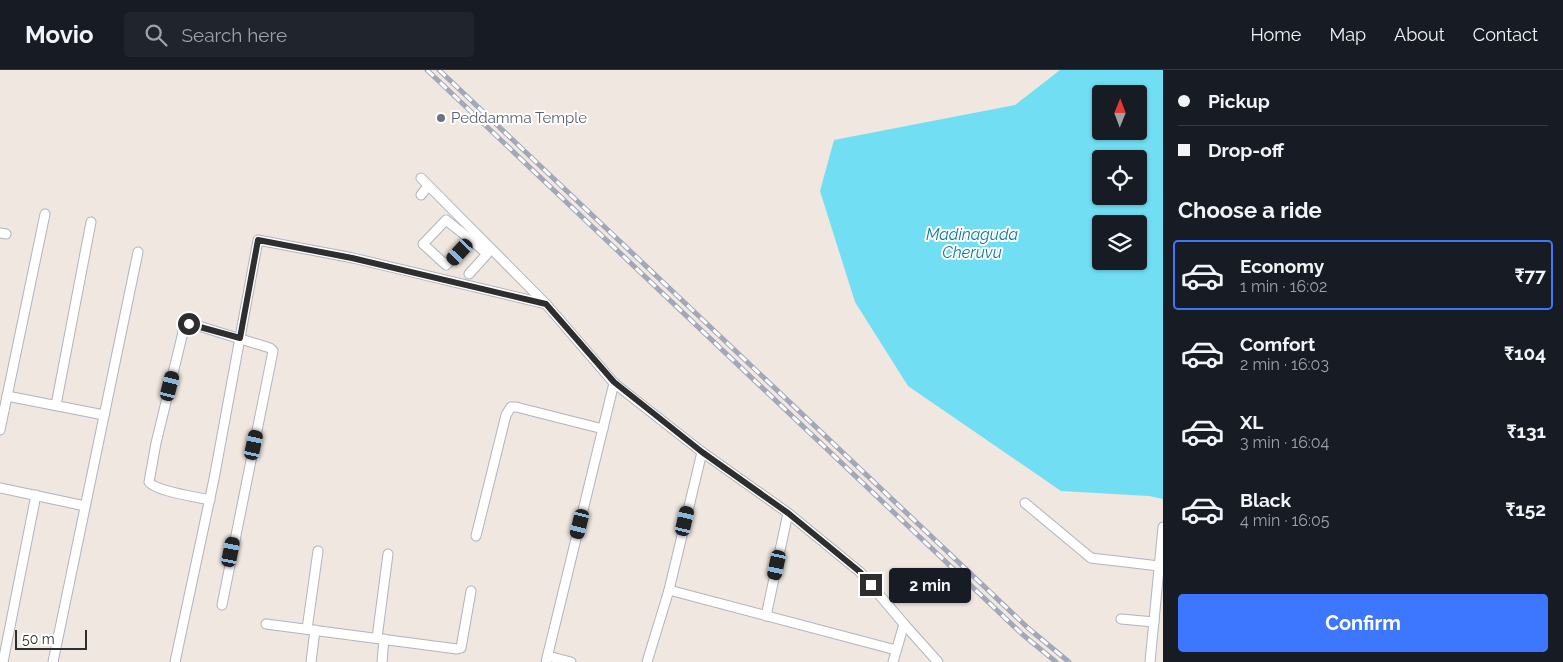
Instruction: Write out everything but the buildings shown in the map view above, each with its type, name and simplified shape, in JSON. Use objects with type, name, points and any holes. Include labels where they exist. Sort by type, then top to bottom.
[{"type":"street","points":[[421,178],[439,204],[461,219],[474,239]]},
{"type":"street","points":[[421,195],[428,186]]},
{"type":"street","points":[[0,430],[45,214]]},
{"type":"street","points":[[454,226],[461,219]]},
{"type":"street","points":[[474,239],[446,265],[424,245],[424,242],[445,220],[474,239],[546,304],[614,382],[702,452],[788,513],[860,572],[938,662]]},
{"type":"street","points":[[56,406],[91,222]]},
{"type":"street","points":[[175,662],[210,500],[258,240],[352,258],[546,304]]},
{"type":"street","points":[[53,662],[138,252]]},
{"type":"street","points":[[470,274],[489,252]]},
{"type":"street","points":[[210,500],[151,486],[149,482],[156,443],[186,324],[240,338],[270,348],[273,351],[234,534],[222,605]]},
{"type":"street","points":[[572,662],[547,659],[614,382]]},
{"type":"street","points":[[7,396],[104,415]]},
{"type":"street","points":[[476,536],[508,410],[511,407],[603,428]]},
{"type":"street","points":[[647,662],[669,590],[702,452]]},
{"type":"street","points":[[0,488],[85,506]]},
{"type":"street","points":[[3,662],[36,495]]},
{"type":"street","points":[[1025,503],[1091,558],[1159,566]]},
{"type":"street","points":[[766,616],[788,513]]},
{"type":"street","points":[[1150,662],[1163,527]]},
{"type":"street","points":[[311,662],[311,630],[318,551]]},
{"type":"street","points":[[382,662],[380,639],[388,554]]},
{"type":"street","points":[[669,590],[896,650]]},
{"type":"street","points":[[266,624],[453,649],[461,648],[471,591]]},
{"type":"street","points":[[1121,619],[1154,622]]},
{"type":"street","points":[[893,662],[904,624]]},
{"type":"water","name":"Madinaguda Cheruvu","points":[[1060,70],[1163,70],[1163,499],[1149,496],[1061,491],[908,386],[855,302],[820,191],[834,140],[1015,105]]},
{"type":"railway","points":[[427,70],[1022,634],[1056,662]]},
{"type":"railway","points":[[439,70],[1028,628],[1069,662]]},
{"type":"place","name":"Peddamma Temple","points":[[441,118]]},
{"type":"route","points":[[189,324],[240,338],[258,240],[352,258],[546,304],[614,382],[702,452],[788,513],[860,572],[871,585]]}]
